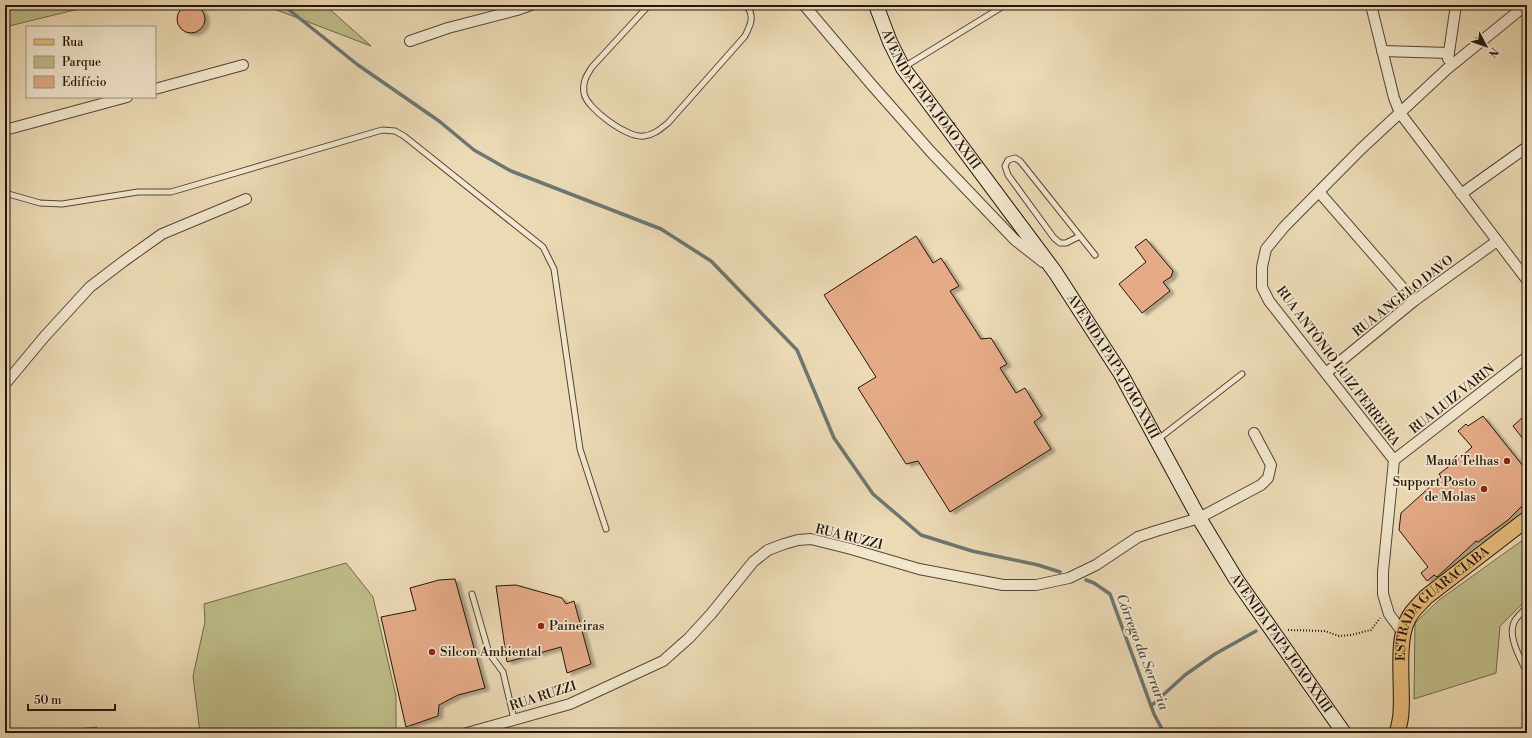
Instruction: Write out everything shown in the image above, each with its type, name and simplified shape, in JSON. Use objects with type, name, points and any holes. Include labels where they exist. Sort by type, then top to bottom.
[{"type":"main road","name":"ESTRADA GUARACIABA","points":[[1401,712],[1403,633],[1407,620],[1414,610],[1426,598],[1527,519]]},
{"type":"main road","points":[[1397,733],[1401,712]]},
{"type":"main road","points":[[1401,712],[1406,733]]},
{"type":"street","points":[[410,41],[448,28],[531,5]]},
{"type":"street","points":[[804,5],[896,112],[982,206],[1015,240],[1055,272]]},
{"type":"street","name":"AVENIDA PAPA JOÃO XXIII","points":[[876,5],[890,42],[903,68],[1055,272],[1121,374],[1199,518],[1236,578],[1344,733]]},
{"type":"street","points":[[1371,5],[1394,98],[1400,113],[1527,280]]},
{"type":"street","points":[[1447,69],[1456,5]]},
{"type":"street","name":"RUA ANTÔNIO LUIZ FERREIRA","points":[[1403,633],[1392,619],[1383,594],[1383,572],[1394,460],[1268,301],[1262,287],[1262,267],[1266,249],[1284,227],[1361,149],[1447,69],[1526,5]]},
{"type":"street","points":[[1382,51],[1449,53]]},
{"type":"street","points":[[156,89],[243,64]]},
{"type":"street","points":[[5,130],[123,98]]},
{"type":"street","points":[[1461,194],[1527,147]]},
{"type":"street","points":[[1319,192],[1414,301]]},
{"type":"street","points":[[5,384],[45,336],[85,293],[124,261],[162,234],[246,199]]},
{"type":"street","name":"RUA ANGELO DAVO","points":[[1326,374],[1414,301],[1497,242]]},
{"type":"street","name":"RUA LUIZ VARIN","points":[[1394,460],[1527,357]]},
{"type":"street","name":"RUA RUZZI","points":[[467,733],[570,704],[663,661],[689,638],[711,614],[753,562],[768,550],[798,540],[811,539],[919,569],[1004,585],[1036,585],[1069,578],[1096,565],[1138,537],[1199,518],[1261,486],[1268,478],[1271,465],[1254,434]]},
{"type":"lane","points":[[649,5],[592,67],[586,75],[584,84],[584,94],[588,103],[616,127],[629,134],[642,137],[655,134],[668,123],[745,36],[752,18],[746,5]]},
{"type":"lane","points":[[903,68],[1005,5]]},
{"type":"lane","points":[[5,193],[40,202],[62,204],[138,192],[171,192],[382,130],[395,131],[404,136],[543,247],[554,269],[580,449],[606,529]]},
{"type":"lane","points":[[1080,236],[1066,243],[1060,243],[1054,238],[1008,175],[1005,166],[1008,160],[1015,158],[1020,161],[1096,255]]},
{"type":"lane","points":[[1156,441],[1242,374]]},
{"type":"lane","points":[[472,594],[489,653],[503,672],[514,719]]},
{"type":"lane","points":[[1527,608],[1515,620],[1511,629],[1513,639],[1527,673]]},
{"type":"path","points":[[1271,628],[1297,632],[1325,632],[1339,636],[1351,635],[1371,630],[1387,608]]},
{"type":"green space","points":[[5,5],[95,5],[5,27]]},
{"type":"green space","points":[[259,5],[325,5],[371,46],[274,9]]},
{"type":"green space","points":[[1527,537],[1527,599],[1500,626],[1496,673],[1414,699],[1415,623],[1439,600]]},
{"type":"green space","points":[[346,563],[373,597],[396,696],[396,733],[200,733],[193,676],[205,622],[204,604]]},
{"type":"green space","points":[[97,727],[97,733],[34,733]]},
{"type":"building","points":[[191,5],[197,6],[201,9],[204,13],[204,25],[201,29],[197,32],[191,33],[185,32],[181,29],[178,25],[177,19],[178,13],[181,9],[185,6]]},
{"type":"building","points":[[916,236],[933,263],[941,258],[959,286],[950,291],[981,339],[991,338],[1007,364],[1000,368],[1016,393],[1025,388],[1042,416],[1034,422],[1051,449],[950,512],[918,461],[906,464],[858,388],[876,377],[824,295]]},
{"type":"building","points":[[1146,239],[1173,271],[1171,277],[1163,282],[1170,291],[1142,313],[1119,284],[1146,262],[1135,247]]},
{"type":"building","points":[[1483,416],[1527,471],[1527,501],[1508,520],[1478,542],[1476,541],[1437,577],[1434,575],[1427,581],[1421,573],[1428,567],[1399,530],[1401,513],[1441,477],[1439,474],[1472,447],[1458,431],[1466,424],[1468,426]]},
{"type":"building","points":[[1522,418],[1527,424],[1527,444],[1513,426]]},
{"type":"building","name":"Silcon Ambiental","points":[[455,579],[485,688],[458,695],[439,705],[438,716],[406,727],[381,617],[416,610],[410,588],[439,580]]},
{"type":"building","name":"Paineiras","points":[[516,585],[562,598],[566,604],[574,601],[591,664],[567,673],[561,647],[507,662],[496,586]]},
{"type":"waterway","points":[[283,5],[358,65],[439,121],[474,150],[511,171],[661,229],[711,261],[797,350],[834,438],[873,494],[921,535],[972,551],[1038,565],[1060,572]]},
{"type":"waterway","name":"Córrego da Serraria","points":[[1086,580],[1094,583],[1110,594],[1154,714],[1164,733]]},
{"type":"waterway","points":[[1151,706],[1185,675],[1215,654],[1256,631]]},
{"type":"place","name":"Mauá Telhas","points":[[1507,461]]},
{"type":"place","name":"Support Posto de Molas","points":[[1484,489]]},
{"type":"place","name":"Paineiras","points":[[541,626]]},
{"type":"place","name":"Silcon Ambiental","points":[[432,652]]}]
